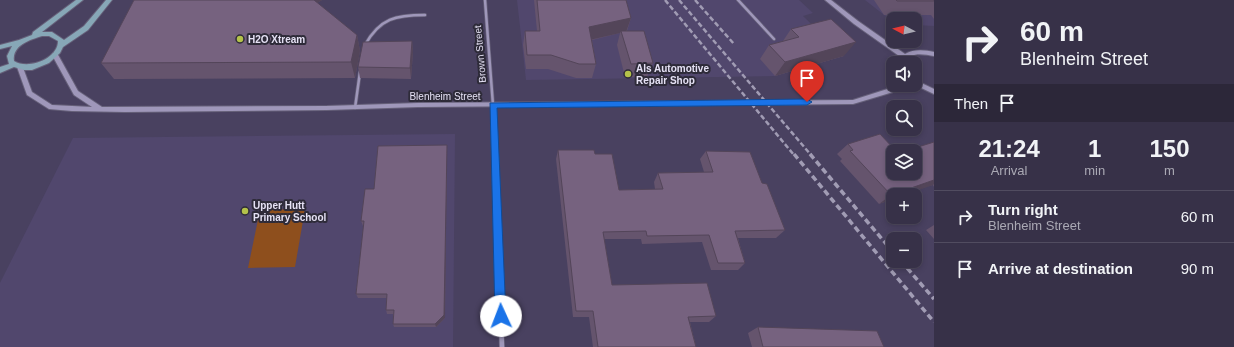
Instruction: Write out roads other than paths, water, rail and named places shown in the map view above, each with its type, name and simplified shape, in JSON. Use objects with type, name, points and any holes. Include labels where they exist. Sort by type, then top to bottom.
[{"type":"main road","points":[[0,47],[22,41],[33,36],[80,0]]},
{"type":"main road","points":[[0,70],[17,66],[43,63],[55,55],[61,45],[86,28],[109,0]]},
{"type":"main road","points":[[33,36],[50,34],[60,40],[61,45]]},
{"type":"main road","points":[[17,66],[11,62],[10,54],[22,41]]},
{"type":"street","points":[[828,0],[856,25],[879,38],[899,56]]},
{"type":"street","points":[[907,56],[910,53],[918,52],[934,54]]},
{"type":"street","points":[[55,55],[76,93],[100,109]]},
{"type":"street","name":"Blenheim Street","points":[[17,66],[29,93],[51,107],[125,110],[853,102],[886,92]]},
{"type":"street","points":[[922,86],[934,92]]},
{"type":"street","name":"Brown Street","points":[[493,105],[502,347]]},
{"type":"lane","name":"Brown Street","points":[[485,0],[493,105]]},
{"type":"lane","points":[[738,0],[774,39]]},
{"type":"lane","points":[[364,47],[375,28],[390,18],[405,15],[425,15]]},
{"type":"lane","points":[[356,108],[361,69]]},
{"type":"railway","points":[[665,0],[794,155]]},
{"type":"railway","points":[[679,0],[811,155]]},
{"type":"railway","points":[[695,0],[734,44]]},
{"type":"railway","points":[[794,154],[934,322]]},
{"type":"railway","points":[[810,154],[886,244]]},
{"type":"railway","points":[[907,268],[934,299]]},
{"type":"place","name":"H2O Xtream","points":[[240,39]]},
{"type":"place","name":"Als Automotive Repair Shop","points":[[628,74]]},
{"type":"place","name":"Upper Hutt Primary School","points":[[245,211]]}]
